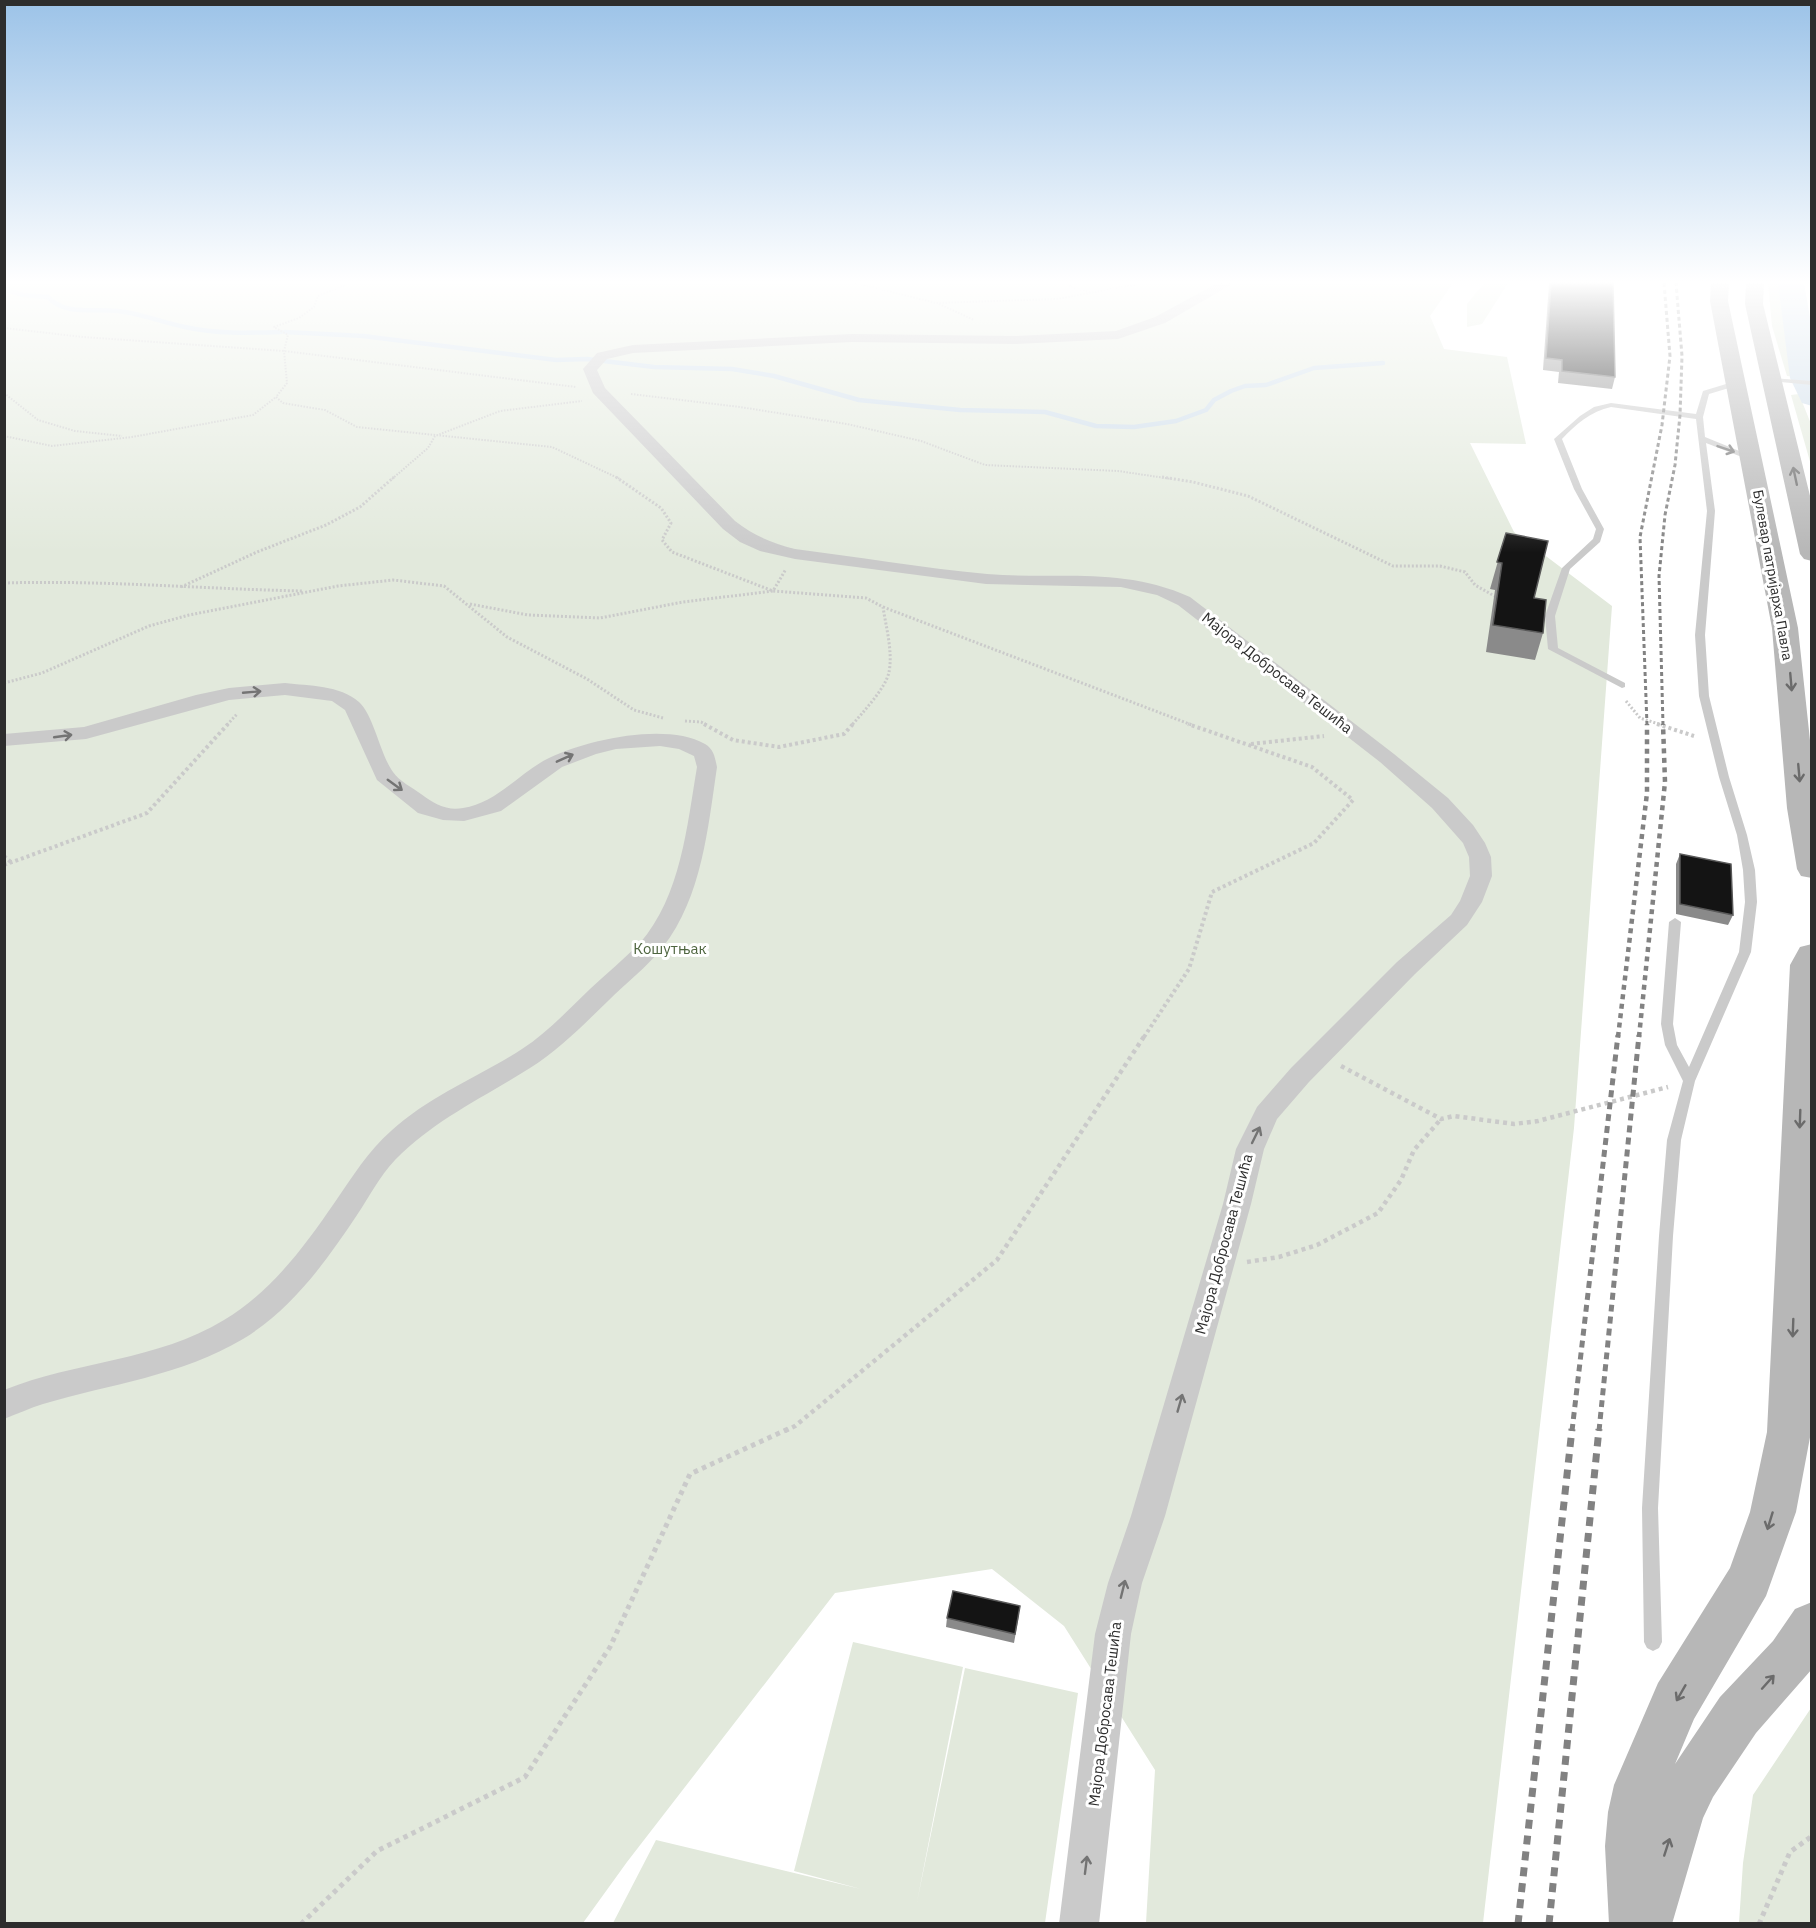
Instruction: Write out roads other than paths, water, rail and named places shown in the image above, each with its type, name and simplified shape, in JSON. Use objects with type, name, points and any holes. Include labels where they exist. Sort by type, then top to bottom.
[{"type":"main road","name":"Булевар патријарха Павла","points":[[1734,373],[1785,628],[1802,808],[1812,869]]},
{"type":"main road","points":[[1774,373],[1812,554]]},
{"type":"main road","points":[[1638,1923],[1632,1846],[1634,1812],[1640,1785],[1676,1701],[1749,1580],[1773,1512],[1789,1432],[1807,1058],[1805,1018],[1807,965],[1812,956]]},
{"type":"main road","points":[[1645,1923],[1679,1810],[1695,1779],[1738,1716],[1790,1658],[1812,1626]]},
{"type":"street","name":"Мајора Добросава Тешића","points":[[592,373],[602,394],[729,525],[746,538],[766,547],[795,554],[997,580],[1032,582],[1093,579],[1148,586],[1184,601],[1413,781],[1458,821],[1480,857],[1481,876],[1471,902],[1459,920],[1406,968],[1321,1053],[1266,1114],[1250,1149],[1238,1204],[1148,1516],[1125,1583],[1113,1634],[1079,1923]]},
{"type":"street","points":[[4,740],[42,739],[96,731],[184,704],[230,694],[285,689],[338,696],[353,707],[384,776],[426,808],[442,814],[464,815],[493,806],[543,770],[590,749],[616,743],[649,740],[681,743],[698,748],[704,754],[707,766],[688,870],[665,925],[642,956],[547,1044],[529,1057],[464,1092],[405,1133],[382,1156],[315,1256],[290,1285],[262,1310],[235,1329],[203,1346],[117,1373],[62,1385],[18,1398],[4,1405]]},
{"type":"lane","points":[[1776,380],[1812,383]]},
{"type":"lane","points":[[1653,1642],[1650,1508],[1674,1140],[1689,1081],[1745,952],[1750,913],[1750,879],[1743,835],[1704,696],[1701,635],[1711,512],[1699,417],[1706,393],[1718,387],[1736,383]]},
{"type":"lane","points":[[1622,686],[1553,649],[1550,616],[1566,568],[1597,540],[1600,529],[1578,489],[1558,439],[1567,429],[1601,406],[1611,405],[1699,417]]},
{"type":"lane","points":[[1703,439],[1728,451],[1750,457]]},
{"type":"lane","points":[[1675,922],[1667,1024],[1671,1045],[1689,1081]]},
{"type":"waterway","points":[[756,373],[859,400],[960,410],[1045,412],[1096,426],[1134,427],[1176,421],[1206,410],[1214,400],[1231,391],[1245,386],[1266,385],[1300,373]]},
{"type":"waterway","points":[[1804,373],[1812,397]]},
{"type":"railway","points":[[1647,725],[1640,537],[1662,425],[1668,373]]},
{"type":"railway","points":[[1663,725],[1659,576],[1665,515],[1675,465],[1681,373]]},
{"type":"railway","points":[[1639,1037],[1665,782],[1663,724]]},
{"type":"railway","points":[[1618,1037],[1647,793],[1647,725]]},
{"type":"railway","points":[[1572,1431],[1618,1035]]},
{"type":"railway","points":[[1599,1431],[1639,1035]]},
{"type":"railway","points":[[1518,1924],[1572,1429]]},
{"type":"railway","points":[[1549,1924],[1599,1429]]},
{"type":"park label","name":"Кошутњак","points":[[670,949]]}]
